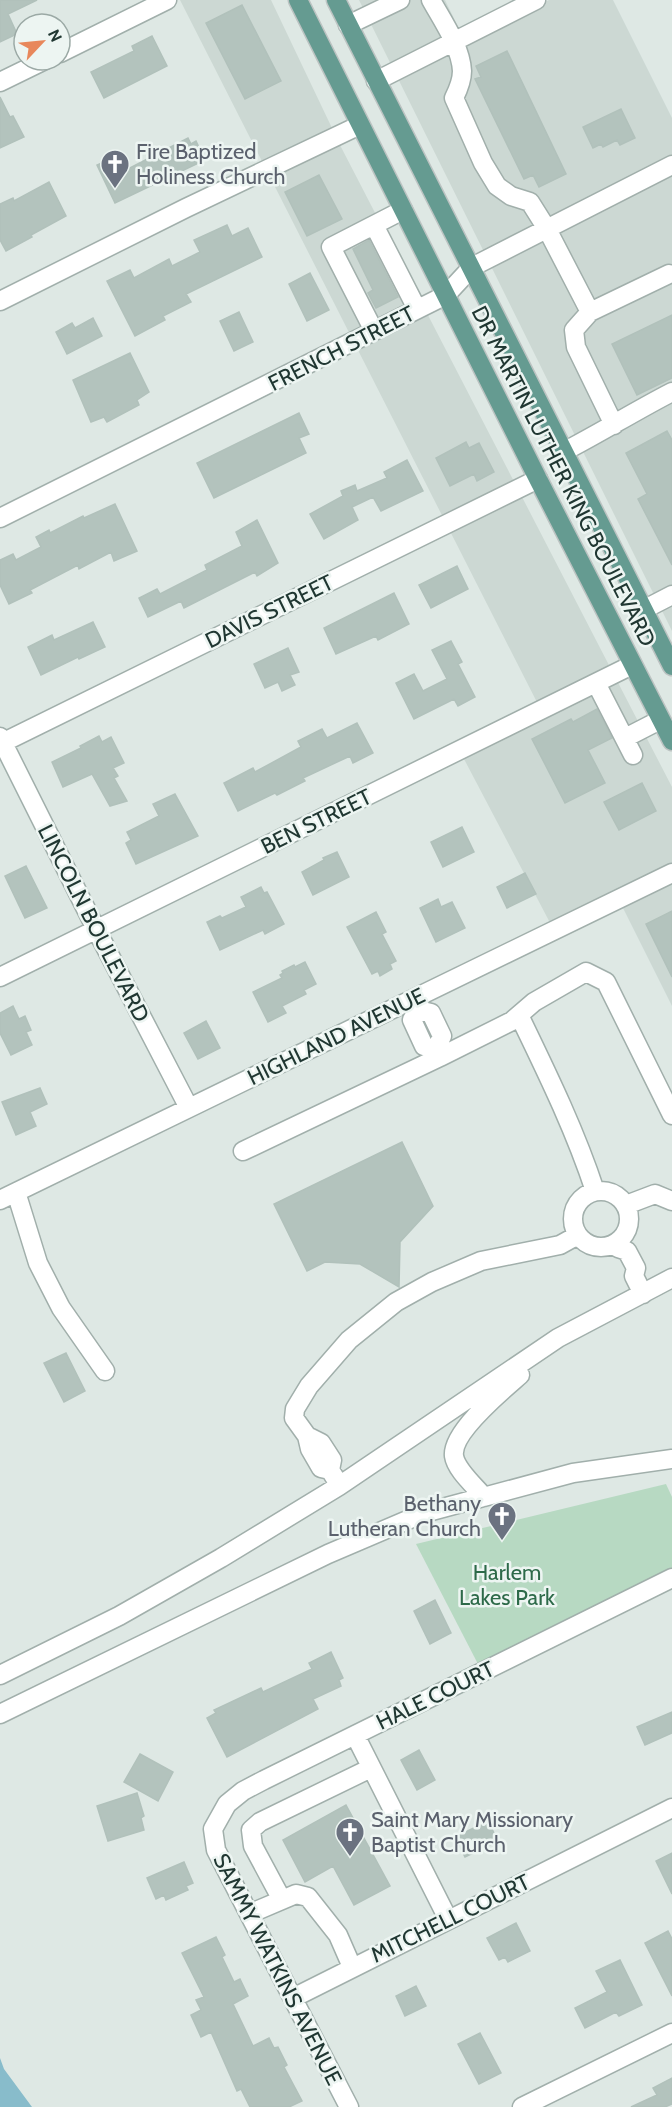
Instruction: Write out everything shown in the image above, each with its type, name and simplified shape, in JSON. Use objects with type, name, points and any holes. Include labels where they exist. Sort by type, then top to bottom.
[{"type":"main road","name":"DR MARTIN LUTHER KING BOULEVARD","points":[[298,0],[672,741]]},
{"type":"main road","name":"DR MARTIN LUTHER KING BOULEVARD","points":[[336,0],[672,666]]},
{"type":"street","points":[[72,47],[167,0]]},
{"type":"street","points":[[348,25],[400,0]]},
{"type":"street","points":[[431,0],[454,42],[462,71],[459,89],[454,98],[483,163],[497,186],[511,196],[530,202],[547,229],[590,312]]},
{"type":"street","points":[[376,81],[536,0]]},
{"type":"street","points":[[0,82],[20,72]]},
{"type":"street","points":[[0,301],[186,208],[360,125]]},
{"type":"street","name":"FRENCH STREET","points":[[0,518],[446,295],[471,268],[672,165]]},
{"type":"street","points":[[374,331],[330,247],[403,210]]},
{"type":"street","points":[[374,225],[417,309]]},
{"type":"street","points":[[614,425],[576,347],[574,330],[590,312],[669,274]]},
{"type":"street","points":[[563,452],[672,392]]},
{"type":"street","name":"DAVIS STREET","points":[[1,741],[538,479]]},
{"type":"street","points":[[643,610],[672,595]]},
{"type":"street","name":"BEN STREET","points":[[0,977],[632,665]]},
{"type":"street","points":[[596,682],[633,755]]},
{"type":"street","points":[[625,738],[660,720]]},
{"type":"street","name":"LINCOLN BOULEVARD","points":[[1,741],[189,1108]]},
{"type":"street","name":"HIGHLAND AVENUE","points":[[8,1196],[189,1108],[416,1004],[672,873]]},
{"type":"street","points":[[243,1151],[438,1053],[512,1021],[534,1002],[586,972],[606,982],[672,1115]]},
{"type":"street","points":[[416,1004],[412,1020],[424,1046],[438,1053]]},
{"type":"street","points":[[519,1015],[570,1124],[595,1191]]},
{"type":"street","points":[[595,1191],[613,1193],[626,1205],[630,1214],[630,1224],[627,1233],[617,1245],[592,1247],[578,1235],[574,1227],[575,1209],[586,1195],[595,1191]]},
{"type":"street","points":[[626,1205],[655,1194],[672,1201]]},
{"type":"street","points":[[8,1196],[61,1308],[105,1371]]},
{"type":"street","points":[[339,1486],[330,1470],[321,1468],[310,1449],[307,1436],[294,1418],[294,1409],[309,1386],[349,1341],[396,1302],[432,1281],[481,1261],[560,1245],[578,1235]]},
{"type":"street","points":[[617,1245],[627,1251],[636,1268],[634,1276],[643,1294]]},
{"type":"street","points":[[0,1675],[119,1616],[221,1558],[339,1486],[558,1338],[672,1278]]},
{"type":"street","points":[[484,1497],[460,1468],[454,1456],[455,1444],[468,1424],[558,1338]]},
{"type":"street","points":[[0,1714],[328,1554],[424,1513],[573,1473],[672,1460]]},
{"type":"street","name":"HALE COURT","points":[[213,1829],[226,1804],[243,1791],[672,1578]]},
{"type":"street","points":[[355,1735],[448,1919]]},
{"type":"street","points":[[282,1900],[253,1846],[251,1830],[260,1822],[371,1768]]},
{"type":"street","name":"MITCHELL COURT","points":[[293,1998],[672,1808]]},
{"type":"street","name":"SAMMY WATKINS AVENUE","points":[[213,1829],[216,1850],[349,2107]]},
{"type":"street","points":[[249,1914],[296,1894],[308,1897],[338,1935],[352,1967]]},
{"type":"street","points":[[522,2107],[672,2033]]},
{"type":"shaded area","points":[[180,0],[271,0],[341,147],[672,787],[672,1006],[622,906],[558,938],[464,759],[545,718]]},
{"type":"shaded area","points":[[359,0],[445,0],[466,43],[549,0],[613,0],[672,118],[672,631]]},
{"type":"green space","name":"Harlem Lakes Park","points":[[666,1484],[672,1497],[672,1570],[479,1666],[416,1544]]},
{"type":"water","points":[[0,2058],[4,2069],[32,2107],[0,2107]]},
{"type":"building","points":[[0,0],[37,0],[8,14],[12,23],[12,36],[0,42]]},
{"type":"building","points":[[242,5],[281,81],[245,99],[206,23]]},
{"type":"building","points":[[152,36],[167,66],[104,98],[91,72],[134,51],[132,46]]},
{"type":"building","points":[[507,51],[566,174],[539,187],[533,175],[524,179],[475,79],[481,77],[476,66]]},
{"type":"building","points":[[0,97],[24,137],[0,148]]},
{"type":"building","points":[[621,109],[635,138],[620,145],[617,140],[603,147],[601,144],[593,148],[583,127]]},
{"type":"building","points":[[188,138],[191,144],[196,141],[205,160],[115,203],[97,165],[121,154],[128,169]]},
{"type":"building","points":[[319,175],[342,219],[307,236],[285,192]]},
{"type":"building","points":[[49,182],[66,216],[6,251],[0,240],[0,204],[13,198],[14,201]]},
{"type":"building","points":[[227,225],[232,236],[248,228],[262,257],[186,294],[191,302],[163,316],[165,320],[135,336],[107,281],[130,270],[134,278],[169,259],[172,266],[200,252],[194,240]]},
{"type":"building","points":[[369,240],[398,297],[376,308],[368,293],[373,290],[353,249]]},
{"type":"building","points":[[310,273],[329,310],[307,321],[289,284]]},
{"type":"building","points":[[239,312],[253,342],[234,351],[220,321]]},
{"type":"building","points":[[672,315],[672,378],[637,395],[612,344]]},
{"type":"building","points":[[93,318],[102,336],[67,354],[56,332],[72,323],[75,328]]},
{"type":"building","points":[[130,353],[149,392],[137,400],[139,405],[107,422],[104,417],[91,422],[73,380]]},
{"type":"building","points":[[299,413],[309,434],[299,438],[306,453],[214,498],[197,463]]},
{"type":"building","points":[[667,431],[672,440],[672,565],[638,499],[647,494],[626,453]]},
{"type":"building","points":[[466,442],[469,448],[479,443],[494,472],[477,481],[474,474],[450,486],[436,458]]},
{"type":"building","points":[[407,460],[423,491],[381,511],[373,497],[352,507],[358,520],[324,539],[310,514],[343,496],[341,491],[355,485],[357,491],[387,478],[384,472]]},
{"type":"building","points":[[115,504],[137,551],[114,561],[111,552],[79,569],[78,565],[30,590],[32,593],[9,604],[0,585],[0,560],[13,554],[16,560],[41,547],[36,537]]},
{"type":"building","points":[[257,520],[278,563],[257,576],[255,572],[184,608],[181,601],[148,617],[139,598],[157,589],[160,594],[207,570],[205,565],[242,546],[236,532]]},
{"type":"building","points":[[457,566],[468,589],[431,608],[419,585]]},
{"type":"building","points":[[394,593],[409,624],[378,640],[376,636],[336,654],[324,628]]},
{"type":"building","points":[[93,622],[105,647],[41,675],[28,647],[52,635],[54,640]]},
{"type":"building","points":[[451,641],[462,662],[458,664],[475,697],[458,706],[454,699],[414,719],[396,683],[414,674],[423,691],[447,679],[432,650]]},
{"type":"building","points":[[288,648],[299,672],[290,675],[295,685],[282,691],[278,682],[265,688],[254,664]]},
{"type":"building","points":[[597,709],[612,738],[588,750],[605,783],[565,803],[532,739],[571,719],[573,722]]},
{"type":"building","points":[[357,723],[373,753],[353,763],[350,756],[303,778],[305,781],[277,795],[275,793],[238,811],[224,783],[253,768],[255,772],[301,747],[298,741],[322,729],[327,738]]},
{"type":"building","points":[[99,736],[102,742],[111,737],[124,763],[113,768],[118,776],[114,778],[127,801],[110,806],[92,774],[63,787],[52,762]]},
{"type":"building","points":[[642,783],[656,811],[619,830],[604,802]]},
{"type":"building","points":[[175,794],[198,836],[136,864],[126,843],[131,840],[127,832],[159,816],[153,804]]},
{"type":"building","points":[[462,827],[474,852],[443,867],[431,842]]},
{"type":"building","points":[[337,852],[349,877],[313,895],[302,872]]},
{"type":"building","points":[[26,866],[47,908],[25,918],[5,876]]},
{"type":"building","points":[[525,873],[536,894],[507,908],[497,887]]},
{"type":"building","points":[[261,887],[264,893],[267,892],[284,924],[265,934],[263,930],[220,950],[207,922],[246,907],[241,897]]},
{"type":"building","points":[[438,899],[441,907],[452,902],[465,928],[436,942],[420,908]]},
{"type":"building","points":[[672,911],[672,977],[646,924]]},
{"type":"building","points":[[376,912],[386,932],[382,934],[396,961],[390,964],[392,969],[380,976],[378,971],[372,974],[347,927]]},
{"type":"building","points":[[305,962],[316,984],[304,990],[306,994],[282,1006],[286,1013],[268,1022],[253,992],[282,978],[280,975],[282,971]]},
{"type":"building","points":[[13,1006],[19,1019],[25,1016],[31,1030],[26,1032],[32,1045],[11,1055],[0,1033],[0,1013]]},
{"type":"building","points":[[206,1021],[220,1048],[198,1059],[184,1033]]},
{"type":"building","points":[[40,1088],[47,1104],[30,1112],[36,1126],[16,1135],[2,1102]]},
{"type":"building","points":[[402,1142],[433,1206],[400,1242],[399,1287],[360,1264],[325,1262],[307,1271],[274,1204]]},
{"type":"building","points":[[66,1353],[85,1391],[64,1402],[44,1363]]},
{"type":"building","points":[[435,1600],[451,1633],[430,1644],[414,1611]]},
{"type":"building","points":[[331,1652],[343,1678],[339,1680],[341,1686],[313,1699],[318,1709],[227,1757],[207,1718],[216,1713],[214,1710],[261,1688],[263,1692],[312,1669],[309,1663]]},
{"type":"building","points":[[672,1712],[672,1733],[645,1745],[637,1727]]},
{"type":"building","points":[[419,1750],[435,1780],[417,1790],[401,1760]]},
{"type":"building","points":[[140,1754],[173,1772],[158,1801],[124,1782]]},
{"type":"building","points":[[137,1793],[144,1816],[141,1818],[144,1830],[108,1841],[97,1806]]},
{"type":"building","points":[[346,1805],[390,1886],[354,1905],[333,1866],[305,1882],[283,1840]]},
{"type":"building","points":[[488,1821],[498,1841],[465,1857],[455,1837]]},
{"type":"building","points":[[672,1853],[672,1894],[656,1861]]},
{"type":"building","points":[[184,1862],[193,1883],[186,1886],[188,1890],[166,1900],[164,1895],[156,1899],[147,1878]]},
{"type":"building","points":[[516,1923],[530,1951],[508,1962],[505,1957],[499,1960],[487,1938]]},
{"type":"building","points":[[668,1931],[672,1939],[672,1996],[645,1943]]},
{"type":"building","points":[[216,1937],[225,1955],[222,1957],[234,1982],[240,1979],[248,1996],[233,2004],[253,2046],[269,2038],[274,2048],[278,2047],[287,2065],[284,2067],[302,2101],[289,2107],[250,2107],[241,2089],[237,2091],[211,2032],[201,2037],[191,2015],[201,2010],[196,2000],[204,1997],[182,1953]]},
{"type":"building","points":[[620,1960],[642,2005],[619,2016],[616,2012],[585,2028],[575,2008],[607,1992],[596,1971]]},
{"type":"building","points":[[416,1986],[426,2006],[405,2016],[396,1996]]},
{"type":"building","points":[[480,2033],[501,2073],[479,2084],[458,2044]]},
{"type":"building","points":[[672,2078],[672,2104],[665,2107],[631,2107],[657,2095],[653,2088]]},
{"type":"place","name":"Fire Baptized Holiness Church","points":[[115,190]]},
{"type":"place","name":"Bethany Lutheran Church","points":[[502,1542]]},
{"type":"place","name":"Saint Mary Missionary Baptist Church","points":[[350,1858]]}]
